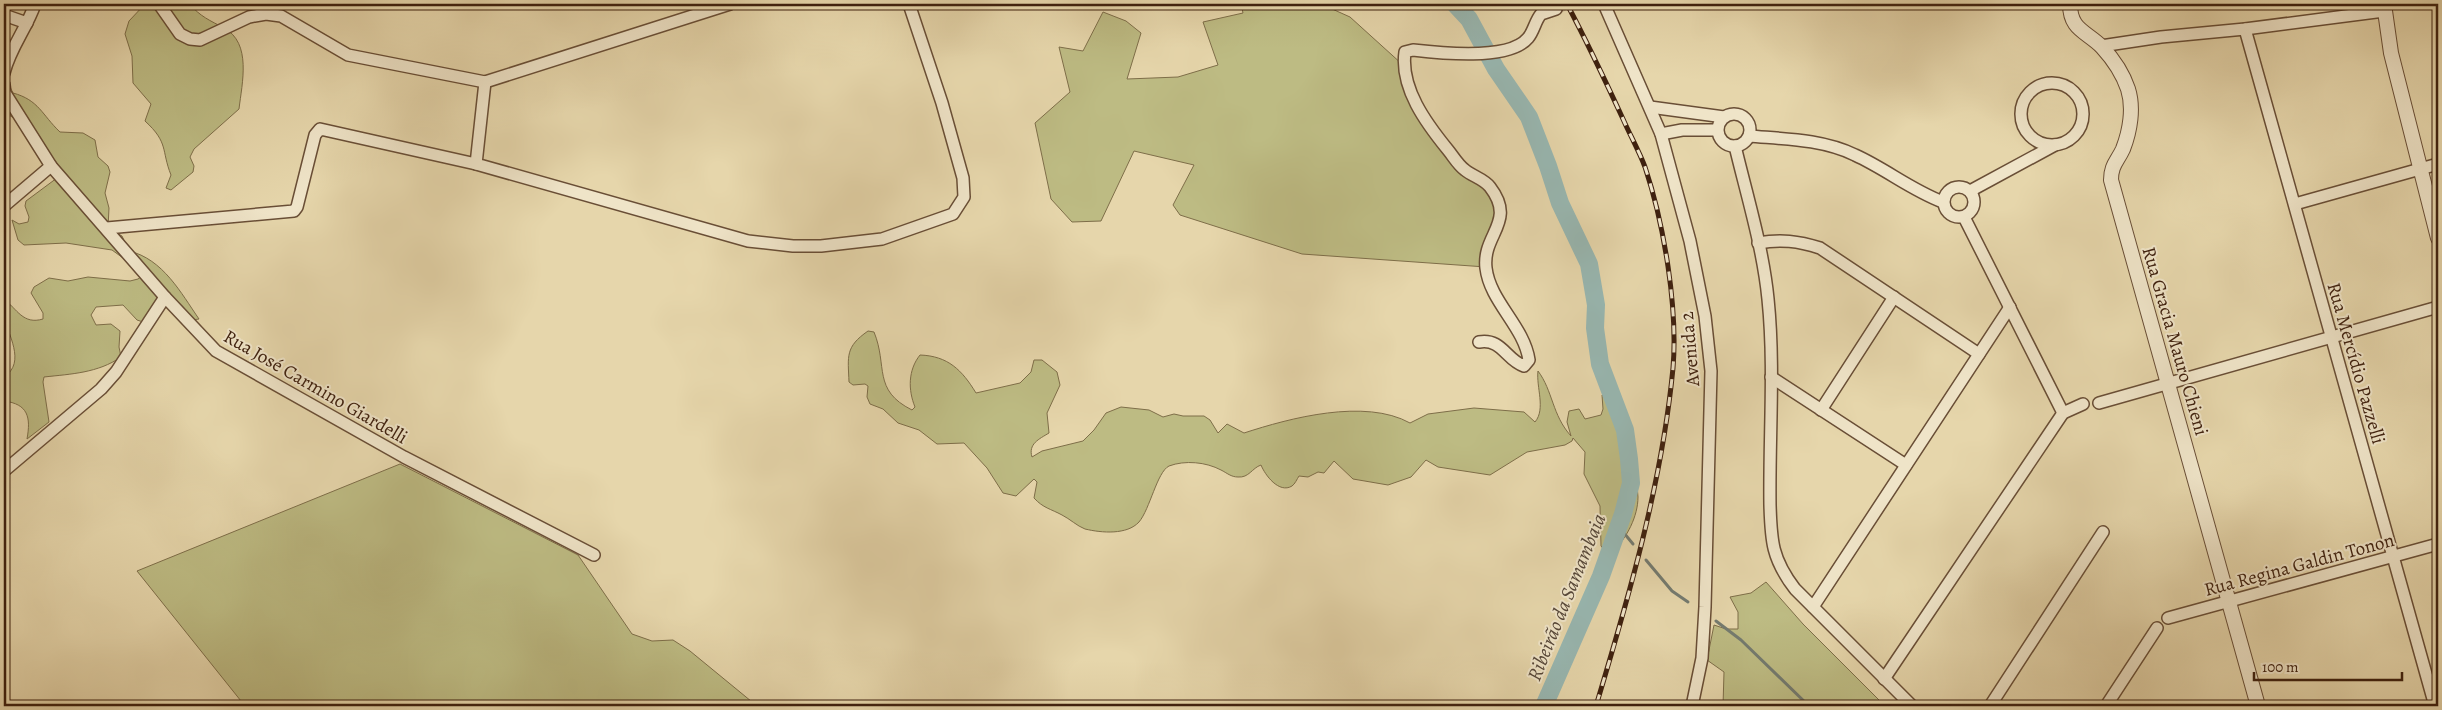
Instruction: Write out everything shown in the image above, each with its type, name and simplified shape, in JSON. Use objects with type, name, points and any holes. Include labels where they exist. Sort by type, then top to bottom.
[{"type":"street","points":[[4,73],[8,57],[35,4]]},
{"type":"street","points":[[159,4],[180,34],[190,39],[200,40],[249,17],[266,14],[281,16],[293,21],[348,56],[484,82],[730,4]]},
{"type":"street","points":[[107,228],[294,211],[297,207],[316,135],[320,129],[476,164],[748,240],[766,243],[821,246],[874,240],[938,221],[953,214],[964,197],[963,178],[942,103],[909,4]]},
{"type":"street","name":"Avenida 2","points":[[1604,4],[1661,134],[1690,241],[1705,316],[1711,372],[1702,658],[1692,706]]},
{"type":"street","name":"Rua Gracia Mauro Chieni","points":[[2070,4],[2070,16],[2076,26],[2101,46],[2115,62],[2128,90],[2131,108],[2130,125],[2122,149],[2111,168],[2111,180],[2258,706]]},
{"type":"street","points":[[2101,46],[2161,36],[2245,29],[2384,8],[2391,53],[2438,238]]},
{"type":"street","points":[[1479,342],[1488,340],[1497,344],[1516,364],[1524,366],[1529,360],[1527,345],[1491,285],[1486,267],[1489,245],[1499,225],[1501,205],[1489,185],[1464,170],[1430,128],[1411,92],[1403,65],[1405,52],[1413,50],[1470,54],[1516,47],[1528,39],[1541,14],[1556,9]]},
{"type":"street","points":[[4,15],[27,23]]},
{"type":"street","name":"Rua Mercídio Pazzelli","points":[[2245,29],[2435,706]]},
{"type":"street","points":[[476,164],[484,82]]},
{"type":"street","points":[[1970,191],[2055,145],[2064,143],[2079,130],[2083,111],[2080,102],[2067,87],[2047,83],[2029,93],[2023,102],[2022,124],[2035,141],[2055,145]]},
{"type":"street","name":"Rua José Carmino Giardelli","points":[[4,85],[5,92],[52,166],[207,343],[226,358],[404,457],[594,554]]},
{"type":"street","points":[[1650,107],[1724,118],[1737,115],[1748,123],[1749,136],[1740,145],[1734,146],[1722,141],[1717,130]]},
{"type":"street","points":[[1717,130],[1724,118]]},
{"type":"street","points":[[1661,134],[1682,130],[1717,130]]},
{"type":"street","points":[[1749,136],[1829,145],[1855,155],[1921,194],[1943,202]]},
{"type":"street","points":[[1734,146],[1758,243],[1768,297],[1772,348],[1770,504],[1771,530],[1776,559],[1791,584],[1912,706]]},
{"type":"street","points":[[2295,204],[2438,164]]},
{"type":"street","points":[[4,206],[52,166]]},
{"type":"street","points":[[1964,187],[1970,191],[1974,198],[1974,206],[1971,213],[1964,217],[1950,215],[1945,210],[1943,202],[1950,190],[1964,187]]},
{"type":"street","points":[[1964,217],[2063,413]]},
{"type":"street","points":[[1758,243],[1775,240],[1798,241],[1820,248],[1979,354]]},
{"type":"street","points":[[4,471],[90,400],[106,383],[116,372],[165,296]]},
{"type":"street","points":[[1822,410],[1894,297]]},
{"type":"street","points":[[1813,607],[2010,307]]},
{"type":"street","points":[[2099,403],[2438,307]]},
{"type":"street","points":[[1771,377],[1906,465]]},
{"type":"street","points":[[1884,679],[2063,413],[2083,404]]},
{"type":"street","points":[[1990,706],[2103,532]]},
{"type":"street","name":"Rua Regina Galdin Tonon","points":[[2168,618],[2438,544]]},
{"type":"street","points":[[2106,706],[2157,628]]},
{"type":"shaded area","points":[[145,4],[190,4],[201,15],[233,35],[239,43],[242,53],[243,76],[239,109],[194,149],[190,157],[194,166],[193,172],[171,190],[166,188],[171,175],[161,141],[145,121],[151,104],[133,83],[132,56],[125,34],[129,21]]},
{"type":"shaded area","points":[[1241,4],[1321,4],[1350,17],[1403,65],[1411,92],[1464,170],[1489,185],[1501,205],[1486,267],[1302,254],[1180,215],[1173,205],[1194,165],[1134,151],[1101,221],[1072,222],[1051,199],[1035,123],[1070,92],[1059,47],[1083,51],[1103,12],[1126,21],[1141,33],[1127,79],[1178,77],[1218,65],[1203,22],[1243,13]]},
{"type":"shaded area","points":[[4,75],[13,93],[35,104],[60,132],[83,133],[95,140],[98,157],[108,166],[110,172],[105,193],[109,208],[108,228],[122,236],[129,251],[152,261],[170,278],[199,319],[192,320],[160,303],[146,323],[137,320],[123,305],[96,307],[91,315],[96,325],[111,324],[120,331],[119,347],[121,357],[94,370],[44,377],[43,382],[49,422],[27,439],[28,418],[26,413],[18,405],[4,401],[4,377],[11,371],[15,356],[4,315],[4,299],[25,318],[30,320],[43,319],[43,313],[31,293],[34,287],[49,278],[68,281],[88,277],[130,281],[142,276],[141,271],[112,250],[66,243],[24,245],[18,240],[12,220],[19,224],[28,222],[26,201],[61,175],[38,139],[23,125],[4,112]]},
{"type":"shaded area","points":[[868,331],[874,332],[878,344],[883,376],[891,394],[899,402],[912,410],[915,407],[911,394],[910,380],[913,367],[920,355],[946,361],[960,371],[976,393],[1020,383],[1031,372],[1034,360],[1042,360],[1057,372],[1060,385],[1047,413],[1049,433],[1033,445],[1032,457],[1042,451],[1083,441],[1094,430],[1106,413],[1121,407],[1149,410],[1163,417],[1174,414],[1204,416],[1210,420],[1218,433],[1227,424],[1244,433],[1305,417],[1350,411],[1372,412],[1392,416],[1410,423],[1428,414],[1474,408],[1524,412],[1535,422],[1540,411],[1538,371],[1547,387],[1560,420],[1571,436],[1567,422],[1569,411],[1579,409],[1585,419],[1601,415],[1603,409],[1602,395],[1618,413],[1624,422],[1630,440],[1638,504],[1634,519],[1623,540],[1613,551],[1605,551],[1601,546],[1600,506],[1584,474],[1585,452],[1573,438],[1572,441],[1565,445],[1527,452],[1490,475],[1438,467],[1426,460],[1411,477],[1388,485],[1353,479],[1334,461],[1324,473],[1318,472],[1308,477],[1299,476],[1293,485],[1287,488],[1282,488],[1273,482],[1261,465],[1245,476],[1238,477],[1231,476],[1215,467],[1202,464],[1175,464],[1169,466],[1161,475],[1143,516],[1134,526],[1114,532],[1085,529],[1037,501],[1034,498],[1037,482],[1034,479],[1016,496],[1003,493],[987,468],[964,443],[937,444],[919,430],[898,423],[883,409],[870,404],[867,397],[868,386],[865,384],[853,385],[849,382],[848,365],[849,353],[852,347]]},
{"type":"shaded area","points":[[400,464],[578,555],[632,634],[652,641],[673,640],[690,651],[757,706],[245,706],[137,571]]},
{"type":"shaded area","points":[[1766,582],[1803,624],[1885,706],[1723,706],[1724,672],[1707,660],[1714,625],[1726,629],[1738,629],[1738,612],[1730,597],[1751,593]]},
{"type":"waterway","name":"Ribeirão da Samambaia","points":[[1455,4],[1469,19],[1496,69],[1529,117],[1560,203],[1589,264],[1596,305],[1595,328],[1600,364],[1625,430],[1629,459],[1631,483],[1623,514],[1601,576],[1544,706]]},
{"type":"waterway","points":[[1619,527],[1633,544]]},
{"type":"waterway","points":[[1646,560],[1672,591],[1688,602]]},
{"type":"waterway","points":[[1716,621],[1741,640],[1809,706]]},
{"type":"tunnel","points":[[1556,9],[1566,4]]},
{"type":"railway","points":[[1567,4],[1603,75],[1645,167],[1664,240],[1673,319],[1673,368],[1668,411],[1653,496],[1632,581],[1596,706]]}]
